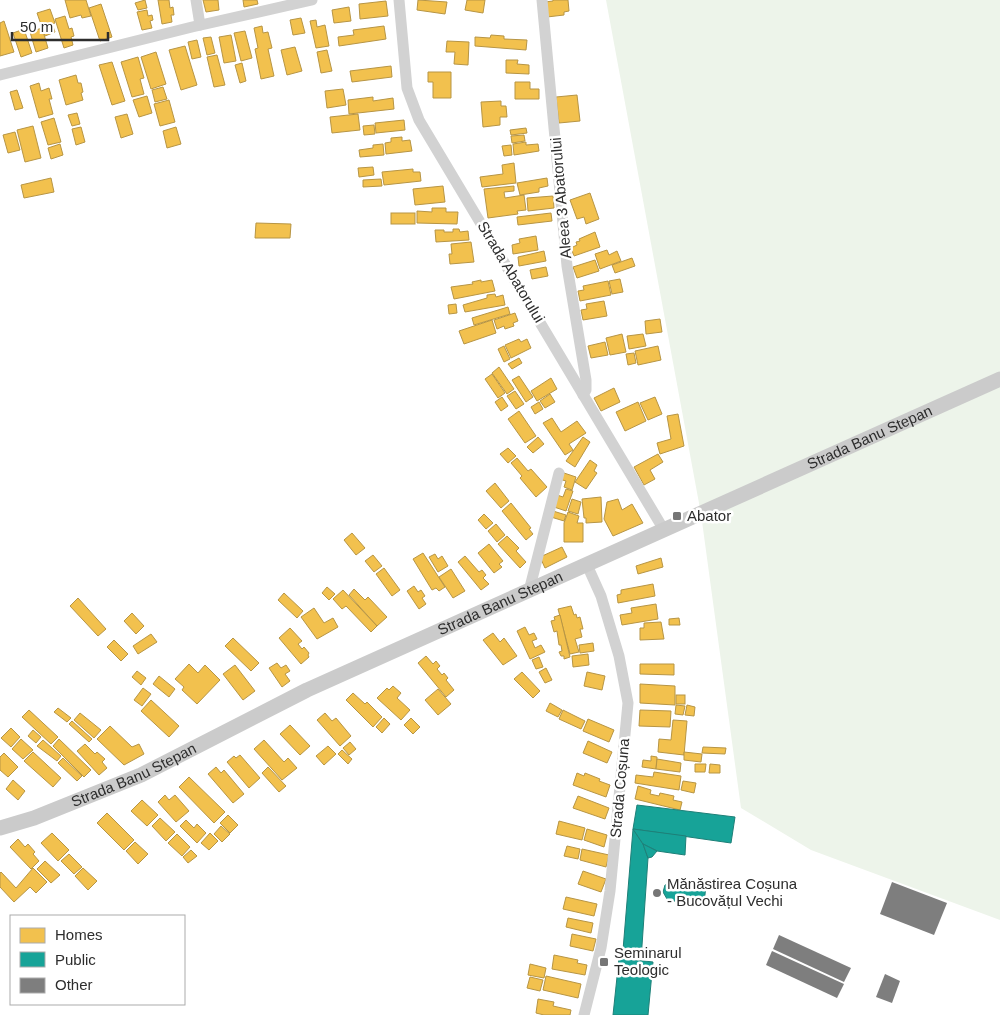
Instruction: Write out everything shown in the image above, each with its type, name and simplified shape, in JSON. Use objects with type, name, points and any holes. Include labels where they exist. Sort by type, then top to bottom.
[{"type":"main road","name":"Strada Banu Stepan","points":[[0,828],[34,818],[141,775],[307,690],[1000,379]]},
{"type":"street","points":[[196,0],[200,25]]},
{"type":"street","points":[[0,75],[200,25],[312,0]]},
{"type":"street","name":"Strada Abatorului","points":[[399,0],[408,88],[419,120],[664,530]]},
{"type":"street","name":"Aleea 3 Abatorului","points":[[542,0],[567,266],[586,380],[586,390],[583,395]]},
{"type":"street","points":[[529,591],[558,473]]},
{"type":"street","name":"Strada Coșuna","points":[[584,1015],[601,948],[610,891],[628,703],[619,656],[588,565]]},
{"type":"shaded area","points":[[606,0],[1000,0],[1000,920],[811,850],[741,808],[701,514]]},
{"type":"building: Homes","points":[[65,0],[86,0],[91,16],[82,18],[81,15],[70,18]]},
{"type":"building: Homes","points":[[145,0],[147,8],[138,10],[135,3]]},
{"type":"building: Homes","points":[[158,0],[169,0],[170,8],[173,7],[174,15],[171,15],[172,22],[162,24]]},
{"type":"building: Homes","points":[[203,0],[218,0],[219,10],[206,12]]},
{"type":"building: Homes","points":[[243,0],[257,0],[258,4],[244,7]]},
{"type":"building: Homes","points":[[418,0],[447,2],[445,14],[417,10]]},
{"type":"building: Homes","points":[[467,0],[485,0],[483,13],[465,10]]},
{"type":"building: Homes","points":[[568,0],[569,11],[564,12],[564,15],[547,17],[545,2]]},
{"type":"building: Homes","points":[[386,1],[388,16],[360,19],[359,4]]},
{"type":"building: Homes","points":[[101,4],[112,37],[100,41],[89,8]]},
{"type":"building: Homes","points":[[349,7],[351,21],[334,23],[332,10]]},
{"type":"building: Homes","points":[[50,9],[55,23],[52,24],[55,32],[45,36],[37,13]]},
{"type":"building: Homes","points":[[147,10],[148,16],[152,15],[153,20],[150,21],[152,28],[142,30],[137,12]]},
{"type":"building: Homes","points":[[65,16],[69,29],[72,28],[74,36],[71,37],[73,45],[64,48],[55,19]]},
{"type":"building: Homes","points":[[301,18],[305,33],[293,35],[290,20]]},
{"type":"building: Homes","points":[[316,20],[317,27],[325,25],[329,46],[316,48],[310,21]]},
{"type":"building: Homes","points":[[4,21],[14,52],[0,56],[0,23]]},
{"type":"building: Homes","points":[[262,26],[263,33],[268,32],[272,48],[268,49],[274,76],[261,79],[255,49],[258,48],[254,28]]},
{"type":"building: Homes","points":[[384,26],[386,39],[339,46],[338,37],[354,35],[353,30]]},
{"type":"building: Homes","points":[[42,28],[48,48],[36,52],[30,32]]},
{"type":"building: Homes","points":[[24,29],[32,53],[21,57],[13,33]]},
{"type":"building: Homes","points":[[245,31],[252,58],[241,61],[234,33]]},
{"type":"building: Homes","points":[[231,35],[236,61],[224,63],[219,37]]},
{"type":"building: Homes","points":[[491,35],[504,36],[504,39],[527,40],[526,50],[475,46],[475,37],[490,38]]},
{"type":"building: Homes","points":[[211,37],[215,53],[207,55],[203,38]]},
{"type":"building: Homes","points":[[197,40],[201,57],[192,59],[188,42]]},
{"type":"building: Homes","points":[[447,41],[469,42],[468,65],[454,64],[455,52],[446,52]]},
{"type":"building: Homes","points":[[185,46],[197,85],[181,90],[169,50]]},
{"type":"building: Homes","points":[[295,47],[302,71],[287,75],[281,50]]},
{"type":"building: Homes","points":[[327,50],[332,71],[321,73],[317,52]]},
{"type":"building: Homes","points":[[156,52],[166,84],[151,89],[141,57]]},
{"type":"building: Homes","points":[[217,55],[225,85],[214,87],[207,57]]},
{"type":"building: Homes","points":[[138,57],[144,78],[140,79],[144,94],[132,97],[121,62]]},
{"type":"building: Homes","points":[[506,60],[518,60],[517,64],[529,65],[529,74],[506,73]]},
{"type":"building: Homes","points":[[112,62],[125,101],[112,105],[99,65]]},
{"type":"building: Homes","points":[[242,63],[246,81],[240,83],[235,65]]},
{"type":"building: Homes","points":[[391,66],[392,77],[352,82],[350,71]]},
{"type":"building: Homes","points":[[428,72],[451,72],[451,98],[433,98],[433,82],[428,82]]},
{"type":"building: Homes","points":[[76,75],[78,83],[81,83],[83,100],[66,105],[59,80]]},
{"type":"building: Homes","points":[[515,82],[530,82],[530,89],[539,89],[539,99],[515,99]]},
{"type":"building: Homes","points":[[39,83],[41,91],[49,88],[52,99],[49,99],[53,114],[39,118],[30,86]]},
{"type":"building: Homes","points":[[163,87],[167,99],[155,102],[152,90]]},
{"type":"building: Homes","points":[[343,89],[346,105],[327,108],[325,91]]},
{"type":"building: Homes","points":[[17,90],[23,108],[15,110],[10,92]]},
{"type":"building: Homes","points":[[577,95],[580,121],[559,123],[556,97]]},
{"type":"building: Homes","points":[[147,96],[152,113],[139,117],[133,100]]},
{"type":"building: Homes","points":[[373,97],[373,101],[393,98],[394,109],[349,114],[348,100]]},
{"type":"building: Homes","points":[[169,100],[175,122],[160,126],[154,104]]},
{"type":"building: Homes","points":[[501,101],[501,106],[506,106],[507,117],[500,117],[500,125],[483,127],[481,102]]},
{"type":"building: Homes","points":[[77,113],[80,124],[72,126],[68,115]]},
{"type":"building: Homes","points":[[127,114],[133,134],[121,138],[115,117]]},
{"type":"building: Homes","points":[[358,114],[360,130],[332,133],[330,117]]},
{"type":"building: Homes","points":[[54,118],[61,142],[48,145],[41,122]]},
{"type":"building: Homes","points":[[404,120],[405,130],[376,133],[375,123]]},
{"type":"building: Homes","points":[[374,125],[375,134],[364,135],[363,126]]},
{"type":"building: Homes","points":[[33,126],[41,158],[25,162],[17,130]]},
{"type":"building: Homes","points":[[81,127],[85,142],[76,145],[72,129]]},
{"type":"building: Homes","points":[[176,127],[181,144],[167,148],[163,131]]},
{"type":"building: Homes","points":[[526,128],[527,133],[511,135],[510,130]]},
{"type":"building: Homes","points":[[15,132],[20,150],[8,153],[3,135]]},
{"type":"building: Homes","points":[[524,135],[525,141],[512,143],[511,136]]},
{"type":"building: Homes","points":[[402,137],[402,141],[410,140],[412,151],[386,154],[385,143],[391,142],[391,138]]},
{"type":"building: Homes","points":[[526,142],[526,145],[538,144],[539,151],[514,155],[513,144]]},
{"type":"building: Homes","points":[[60,144],[63,155],[51,159],[48,148]]},
{"type":"building: Homes","points":[[383,144],[384,155],[360,157],[359,150]]},
{"type":"building: Homes","points":[[511,145],[512,155],[504,156],[502,146]]},
{"type":"building: Homes","points":[[514,163],[516,183],[482,187],[480,177],[503,174],[502,165]]},
{"type":"building: Homes","points":[[373,167],[374,175],[359,177],[358,168]]},
{"type":"building: Homes","points":[[413,169],[413,172],[420,172],[421,181],[384,185],[382,172]]},
{"type":"building: Homes","points":[[51,178],[54,192],[24,198],[21,185]]},
{"type":"building: Homes","points":[[547,178],[548,186],[539,188],[539,192],[520,195],[517,183]]},
{"type":"building: Homes","points":[[381,179],[382,186],[363,187],[363,180]]},
{"type":"building: Homes","points":[[443,186],[445,202],[415,205],[413,189]]},
{"type":"building: Homes","points":[[514,186],[514,191],[504,192],[505,198],[524,195],[526,210],[517,211],[518,214],[488,218],[484,189]]},
{"type":"building: Homes","points":[[590,193],[599,219],[586,224],[584,217],[577,219],[570,200]]},
{"type":"building: Homes","points":[[553,196],[554,208],[528,211],[527,198]]},
{"type":"building: Homes","points":[[432,208],[446,208],[446,212],[458,212],[457,224],[417,223],[417,211],[432,212]]},
{"type":"building: Homes","points":[[391,213],[415,213],[415,224],[391,224]]},
{"type":"building: Homes","points":[[551,213],[552,221],[518,225],[517,217]]},
{"type":"building: Homes","points":[[256,223],[291,224],[290,238],[255,238]]},
{"type":"building: Homes","points":[[453,229],[459,229],[460,232],[468,231],[469,240],[436,242],[435,230],[453,232]]},
{"type":"building: Homes","points":[[595,232],[600,247],[574,256],[571,248],[577,245],[576,242]]},
{"type":"building: Homes","points":[[536,236],[538,250],[513,254],[512,245],[520,243],[519,239]]},
{"type":"building: Homes","points":[[471,242],[474,262],[450,264],[451,244]]},
{"type":"building: Homes","points":[[607,250],[609,255],[617,251],[621,261],[600,269],[595,254]]},
{"type":"building: Homes","points":[[544,251],[546,261],[519,266],[518,257]]},
{"type":"building: Homes","points":[[632,258],[635,266],[615,273],[612,265]]},
{"type":"building: Homes","points":[[595,260],[599,271],[577,278],[573,267]]},
{"type":"building: Homes","points":[[546,267],[548,276],[532,279],[530,270]]},
{"type":"building: Homes","points":[[620,279],[623,292],[612,294],[609,281]]},
{"type":"building: Homes","points":[[481,280],[481,282],[492,280],[495,291],[454,299],[451,287],[473,284],[472,282]]},
{"type":"building: Homes","points":[[608,281],[611,295],[580,301],[578,291],[584,290],[583,286]]},
{"type":"building: Homes","points":[[495,294],[496,297],[503,295],[505,305],[465,312],[463,305],[487,298],[487,295]]},
{"type":"building: Homes","points":[[604,301],[607,316],[583,320],[581,310],[587,309],[586,304]]},
{"type":"building: Homes","points":[[456,304],[457,313],[449,314],[448,305]]},
{"type":"building: Homes","points":[[508,307],[510,314],[474,325],[472,318]]},
{"type":"building: Homes","points":[[515,313],[518,321],[513,323],[514,326],[505,329],[504,326],[497,329],[494,320]]},
{"type":"building: Homes","points":[[660,319],[662,332],[646,334],[645,321]]},
{"type":"building: Homes","points":[[492,320],[496,333],[464,344],[459,331]]},
{"type":"building: Homes","points":[[622,334],[626,352],[610,355],[606,338]]},
{"type":"building: Homes","points":[[643,334],[646,346],[629,349],[627,336]]},
{"type":"building: Homes","points":[[519,339],[521,342],[527,339],[531,348],[511,358],[505,345]]},
{"type":"building: Homes","points":[[605,342],[608,355],[591,358],[588,346]]},
{"type":"building: Homes","points":[[504,346],[510,359],[504,362],[498,349]]},
{"type":"building: Homes","points":[[658,346],[661,360],[638,365],[635,351]]},
{"type":"building: Homes","points":[[634,353],[636,363],[628,365],[626,354]]},
{"type":"building: Homes","points":[[519,358],[522,363],[512,369],[508,364]]},
{"type":"building: Homes","points":[[499,367],[514,389],[507,394],[492,373]]},
{"type":"building: Homes","points":[[492,374],[505,393],[498,398],[485,379]]},
{"type":"building: Homes","points":[[519,376],[533,397],[526,402],[512,380]]},
{"type":"building: Homes","points":[[551,378],[557,389],[537,401],[531,391]]},
{"type":"building: Homes","points":[[614,388],[620,402],[601,411],[594,398]]},
{"type":"building: Homes","points":[[515,391],[524,404],[516,409],[507,396]]},
{"type":"building: Homes","points":[[550,394],[555,402],[545,408],[540,401]]},
{"type":"building: Homes","points":[[502,397],[508,406],[501,411],[495,402]]},
{"type":"building: Homes","points":[[655,397],[662,414],[648,420],[640,403]]},
{"type":"building: Homes","points":[[539,402],[543,409],[535,414],[531,407]]},
{"type":"building: Homes","points":[[638,402],[646,421],[625,431],[616,412]]},
{"type":"building: Homes","points":[[519,411],[536,436],[525,443],[508,419]]},
{"type":"building: Homes","points":[[678,414],[684,446],[660,454],[657,443],[671,439],[667,416]]},
{"type":"building: Homes","points":[[552,418],[561,432],[577,421],[586,433],[569,444],[573,450],[565,455],[543,423]]},
{"type":"building: Homes","points":[[538,437],[544,444],[533,453],[527,447]]},
{"type":"building: Homes","points":[[583,437],[590,442],[575,467],[566,461]]},
{"type":"building: Homes","points":[[508,448],[516,456],[508,463],[500,454]]},
{"type":"building: Homes","points":[[658,454],[663,462],[650,470],[655,479],[644,485],[634,467]]},
{"type":"building: Homes","points":[[517,458],[528,471],[531,469],[547,487],[536,497],[520,478],[522,476],[511,463]]},
{"type":"building: Homes","points":[[590,460],[597,465],[594,471],[597,473],[586,489],[575,482]]},
{"type":"building: Homes","points":[[561,472],[576,477],[572,490],[564,487],[566,481],[559,479]]},
{"type":"building: Homes","points":[[495,483],[509,501],[501,508],[486,491]]},
{"type":"building: Homes","points":[[566,489],[573,491],[566,511],[554,507],[557,495],[563,497]]},
{"type":"building: Homes","points":[[601,497],[602,522],[586,523],[582,499]]},
{"type":"building: Homes","points":[[572,499],[581,502],[578,514],[568,511]]},
{"type":"building: Homes","points":[[618,499],[622,510],[632,504],[643,523],[613,536],[604,519],[607,502]]},
{"type":"building: Homes","points":[[511,503],[531,528],[529,529],[533,534],[526,540],[502,511]]},
{"type":"building: Homes","points":[[553,511],[566,515],[564,521],[551,517]]},
{"type":"building: Homes","points":[[568,512],[579,516],[577,523],[583,523],[583,542],[564,542],[564,523]]},
{"type":"building: Homes","points":[[484,514],[493,523],[486,529],[478,520]]},
{"type":"building: Homes","points":[[496,524],[505,535],[497,542],[488,531]]},
{"type":"building: Homes","points":[[352,533],[365,548],[356,555],[344,540]]},
{"type":"building: Homes","points":[[507,536],[519,548],[516,551],[526,562],[520,568],[498,544]]},
{"type":"building: Homes","points":[[489,544],[503,561],[499,564],[502,567],[494,573],[478,553]]},
{"type":"building: Homes","points":[[562,547],[567,557],[545,568],[540,557]]},
{"type":"building: Homes","points":[[423,553],[445,587],[439,591],[436,588],[432,590],[413,559]]},
{"type":"building: Homes","points":[[435,554],[438,559],[442,556],[448,566],[438,572],[429,557]]},
{"type":"building: Homes","points":[[373,555],[382,566],[374,572],[365,561]]},
{"type":"building: Homes","points":[[465,556],[479,572],[482,570],[486,575],[483,578],[489,584],[481,590],[458,562]]},
{"type":"building: Homes","points":[[661,558],[663,567],[638,574],[636,566]]},
{"type":"building: Homes","points":[[384,568],[400,590],[392,596],[376,574]]},
{"type":"building: Homes","points":[[451,569],[465,591],[453,598],[439,577]]},
{"type":"building: Homes","points":[[653,584],[655,596],[618,603],[617,595],[621,594],[621,590]]},
{"type":"building: Homes","points":[[414,586],[418,592],[421,590],[425,596],[422,598],[426,604],[419,609],[407,591]]},
{"type":"building: Homes","points":[[327,587],[335,594],[329,600],[322,593]]},
{"type":"building: Homes","points":[[354,589],[365,600],[368,597],[387,617],[377,626],[349,595]]},
{"type":"building: Homes","points":[[343,590],[377,626],[371,632],[346,606],[342,609],[333,599]]},
{"type":"building: Homes","points":[[284,593],[303,611],[297,618],[278,600]]},
{"type":"building: Homes","points":[[78,598],[106,629],[98,636],[70,606]]},
{"type":"building: Homes","points":[[656,604],[658,619],[622,625],[620,615],[632,613],[631,608]]},
{"type":"building: Homes","points":[[571,606],[574,615],[576,614],[577,618],[580,617],[583,629],[580,629],[582,637],[575,639],[579,652],[570,654],[558,609]]},
{"type":"building: Homes","points":[[314,608],[324,623],[333,618],[338,627],[317,639],[301,617]]},
{"type":"building: Homes","points":[[132,613],[144,626],[136,634],[124,621]]},
{"type":"building: Homes","points":[[560,615],[570,657],[564,659],[564,656],[561,656],[559,652],[562,651],[561,645],[559,645],[557,631],[554,632],[551,621],[555,620],[554,617]]},
{"type":"building: Homes","points":[[679,618],[680,625],[669,625],[669,619]]},
{"type":"building: Homes","points":[[661,622],[664,639],[640,640],[640,628],[644,628],[644,623]]},
{"type":"building: Homes","points":[[525,627],[529,635],[534,633],[537,639],[532,641],[535,648],[541,645],[545,652],[530,659],[517,631]]},
{"type":"building: Homes","points":[[290,628],[302,641],[298,644],[309,653],[309,657],[301,664],[279,638]]},
{"type":"building: Homes","points":[[493,633],[500,642],[504,638],[517,656],[503,665],[483,640]]},
{"type":"building: Homes","points":[[151,634],[157,642],[138,654],[133,646]]},
{"type":"building: Homes","points":[[233,638],[259,663],[251,671],[225,646]]},
{"type":"building: Homes","points":[[114,640],[128,654],[121,661],[107,647]]},
{"type":"building: Homes","points":[[593,643],[594,651],[580,653],[579,645]]},
{"type":"building: Homes","points":[[588,654],[589,665],[573,667],[572,656]]},
{"type":"building: Homes","points":[[426,656],[433,664],[436,661],[440,666],[437,669],[442,675],[444,673],[448,678],[446,680],[454,690],[446,697],[418,663]]},
{"type":"building: Homes","points":[[539,657],[543,667],[536,669],[532,660]]},
{"type":"building: Homes","points":[[277,663],[281,668],[286,665],[290,671],[285,674],[290,681],[282,687],[269,668]]},
{"type":"building: Homes","points":[[189,664],[198,673],[205,665],[220,680],[197,704],[182,690],[184,687],[175,679]]},
{"type":"building: Homes","points":[[640,664],[674,664],[674,675],[640,674]]},
{"type":"building: Homes","points":[[235,665],[255,691],[243,700],[223,674]]},
{"type":"building: Homes","points":[[546,668],[552,680],[545,683],[539,672]]},
{"type":"building: Homes","points":[[137,671],[146,678],[141,685],[132,677]]},
{"type":"building: Homes","points":[[522,672],[540,691],[533,698],[514,679]]},
{"type":"building: Homes","points":[[587,672],[605,676],[602,690],[584,686]]},
{"type":"building: Homes","points":[[159,676],[175,689],[169,697],[153,684]]},
{"type":"building: Homes","points":[[640,684],[675,686],[675,705],[640,703]]},
{"type":"building: Homes","points":[[393,686],[401,693],[397,698],[410,710],[401,720],[377,698],[387,688],[389,690]]},
{"type":"building: Homes","points":[[143,688],[151,694],[142,706],[134,700]]},
{"type":"building: Homes","points":[[438,689],[451,704],[438,715],[425,700]]},
{"type":"building: Homes","points":[[353,693],[365,704],[367,702],[382,717],[373,727],[346,700]]},
{"type":"building: Homes","points":[[676,695],[685,695],[685,704],[676,704]]},
{"type":"building: Homes","points":[[151,700],[179,726],[169,737],[141,711]]},
{"type":"building: Homes","points":[[550,703],[562,710],[558,717],[546,711]]},
{"type":"building: Homes","points":[[676,705],[685,706],[683,715],[675,714]]},
{"type":"building: Homes","points":[[687,705],[695,707],[694,716],[685,715]]},
{"type":"building: Homes","points":[[58,708],[71,718],[67,722],[54,712]]},
{"type":"building: Homes","points":[[29,710],[58,737],[51,744],[22,717]]},
{"type":"building: Homes","points":[[563,710],[585,721],[581,729],[559,719]]},
{"type":"building: Homes","points":[[640,710],[671,711],[670,727],[639,726]]},
{"type":"building: Homes","points":[[80,713],[101,730],[94,738],[74,720]]},
{"type":"building: Homes","points":[[325,713],[332,721],[336,718],[351,736],[340,746],[317,720]]},
{"type":"building: Homes","points":[[384,718],[390,724],[382,733],[376,727]]},
{"type":"building: Homes","points":[[411,718],[420,727],[413,734],[404,725]]},
{"type":"building: Homes","points":[[588,719],[614,730],[609,742],[583,731]]},
{"type":"building: Homes","points":[[673,720],[687,721],[684,755],[658,752],[659,739],[671,740]]},
{"type":"building: Homes","points":[[72,721],[92,739],[89,742],[69,724]]},
{"type":"building: Homes","points":[[290,725],[310,746],[300,755],[280,734]]},
{"type":"building: Homes","points":[[110,726],[132,747],[139,744],[144,754],[124,765],[97,739]]},
{"type":"building: Homes","points":[[11,728],[20,737],[11,747],[1,738]]},
{"type":"building: Homes","points":[[33,730],[41,737],[36,743],[28,736]]},
{"type":"building: Homes","points":[[21,739],[33,750],[23,759],[12,749]]},
{"type":"building: Homes","points":[[59,739],[91,770],[84,777],[53,746]]},
{"type":"building: Homes","points":[[43,740],[61,756],[57,761],[37,746]]},
{"type":"building: Homes","points":[[264,740],[284,762],[288,758],[297,768],[282,780],[254,749]]},
{"type":"building: Homes","points":[[588,741],[612,752],[607,763],[583,753]]},
{"type":"building: Homes","points":[[350,742],[356,749],[349,755],[343,748]]},
{"type":"building: Homes","points":[[85,744],[95,754],[97,752],[105,759],[102,762],[107,768],[99,775],[77,751]]},
{"type":"building: Homes","points":[[328,746],[336,754],[324,765],[316,756]]},
{"type":"building: Homes","points":[[703,747],[726,748],[725,754],[702,753]]},
{"type":"building: Homes","points":[[342,750],[352,759],[348,764],[338,754]]},
{"type":"building: Homes","points":[[33,752],[61,778],[53,787],[24,761]]},
{"type":"building: Homes","points":[[684,752],[702,754],[701,762],[684,760]]},
{"type":"building: Homes","points":[[4,753],[18,767],[8,777],[0,770],[0,757]]},
{"type":"building: Homes","points":[[240,755],[260,778],[249,788],[227,762],[234,756],[236,758]]},
{"type":"building: Homes","points":[[651,756],[657,757],[656,769],[642,767],[643,760],[651,761]]},
{"type":"building: Homes","points":[[63,758],[82,776],[77,781],[58,763]]},
{"type":"building: Homes","points":[[657,759],[681,763],[680,772],[656,769]]},
{"type":"building: Homes","points":[[695,764],[706,764],[705,772],[695,772]]},
{"type":"building: Homes","points":[[710,764],[720,765],[720,773],[709,773]]},
{"type":"building: Homes","points":[[216,767],[221,773],[224,770],[244,794],[233,803],[208,774]]},
{"type":"building: Homes","points":[[268,767],[286,786],[279,792],[262,773]]},
{"type":"building: Homes","points":[[654,772],[681,776],[679,790],[635,783],[636,775],[653,777]]},
{"type":"building: Homes","points":[[577,773],[584,776],[585,773],[610,785],[606,797],[573,785]]},
{"type":"building: Homes","points":[[189,777],[225,812],[214,823],[179,787]]},
{"type":"building: Homes","points":[[13,780],[25,791],[18,800],[6,789]]},
{"type":"building: Homes","points":[[683,781],[696,783],[694,793],[681,790]]},
{"type":"building: Homes","points":[[638,786],[651,790],[650,794],[659,796],[660,793],[674,796],[673,800],[682,802],[680,810],[635,799]]},
{"type":"building: Homes","points":[[165,795],[169,800],[175,795],[189,811],[176,822],[158,802]]},
{"type":"building: Homes","points":[[578,796],[609,808],[605,819],[573,808]]},
{"type":"building: Homes","points":[[142,800],[158,815],[147,826],[131,811]]},
{"type":"building: Homes","points":[[107,813],[134,840],[124,850],[97,823]]},
{"type":"building: Homes","points":[[228,815],[238,825],[230,833],[220,823]]},
{"type":"building: Homes","points":[[160,818],[175,832],[166,841],[152,826]]},
{"type":"building: Homes","points":[[186,820],[194,828],[197,824],[206,833],[197,843],[180,826]]},
{"type":"building: Homes","points":[[559,821],[585,828],[582,840],[556,834]]},
{"type":"building: Homes","points":[[221,826],[230,834],[222,842],[214,834]]},
{"type":"building: Homes","points":[[587,829],[607,835],[604,847],[584,840]]},
{"type":"building: Homes","points":[[52,833],[69,850],[58,861],[41,843]]},
{"type":"building: Homes","points":[[210,833],[218,841],[209,850],[201,843]]},
{"type":"building: Homes","points":[[177,834],[190,847],[182,856],[168,843]]},
{"type":"building: Homes","points":[[18,839],[25,847],[28,844],[35,852],[33,854],[39,861],[31,869],[10,847]]},
{"type":"building: Homes","points":[[135,842],[148,854],[138,864],[126,851]]},
{"type":"building: Homes","points":[[567,846],[580,849],[578,859],[564,856]]},
{"type":"building: Homes","points":[[582,849],[609,855],[606,867],[580,860]]},
{"type":"building: Homes","points":[[191,850],[197,856],[188,863],[183,857]]},
{"type":"building: Homes","points":[[69,854],[82,867],[74,874],[61,861]]},
{"type":"building: Homes","points":[[45,861],[60,875],[51,883],[37,869]]},
{"type":"building: Homes","points":[[33,868],[47,882],[36,893],[30,887],[14,902],[0,887],[0,873],[16,888]]},
{"type":"building: Homes","points":[[83,868],[97,881],[88,890],[75,876]]},
{"type":"building: Homes","points":[[583,871],[606,879],[601,892],[578,884]]},
{"type":"building: Homes","points":[[566,897],[597,904],[594,916],[563,909]]},
{"type":"building: Homes","points":[[568,918],[593,923],[591,933],[566,927]]},
{"type":"building: Homes","points":[[572,934],[596,939],[593,951],[570,946]]},
{"type":"building: Homes","points":[[554,955],[578,960],[577,963],[587,965],[585,975],[552,969]]},
{"type":"building: Homes","points":[[530,964],[546,968],[544,978],[528,975]]},
{"type":"building: Homes","points":[[546,976],[581,984],[578,998],[543,990]]},
{"type":"building: Homes","points":[[530,977],[543,980],[540,991],[527,988]]},
{"type":"building: Homes","points":[[538,999],[554,1002],[553,1006],[571,1010],[570,1015],[544,1015],[536,1013]]},
{"type":"building: Public","points":[[637,805],[735,817],[731,843],[633,829]]},
{"type":"building: Public","points":[[633,829],[643,844],[648,858],[641,960],[627,958],[628,952],[623,950]]},
{"type":"building: Public","points":[[633,829],[686,836],[685,855],[657,851],[643,844]]},
{"type":"building: Public","points":[[643,844],[657,851],[652,857],[648,858]]},
{"type":"building: Public","points":[[681,879],[685,879],[690,883],[706,885],[704,904],[687,903],[681,906],[677,905],[675,901],[667,899],[663,892],[665,885],[678,882]]},
{"type":"building: Public","points":[[619,958],[653,962],[648,1015],[613,1015]]},
{"type":"building: Other","points":[[892,882],[947,903],[934,935],[880,914]]},
{"type":"building: Other","points":[[779,935],[851,968],[844,982],[773,949]]},
{"type":"building: Other","points":[[772,951],[844,984],[837,998],[766,965]]},
{"type":"building: Other","points":[[885,974],[900,981],[892,1003],[876,997]]},
{"type":"place","name":"Abator","points":[[677,516]]},
{"type":"place","name":"Mănăstirea Coșuna - Bucovățul Vechi","points":[[657,893]]},
{"type":"place","name":"Seminarul Teologic","points":[[604,962]]}]
